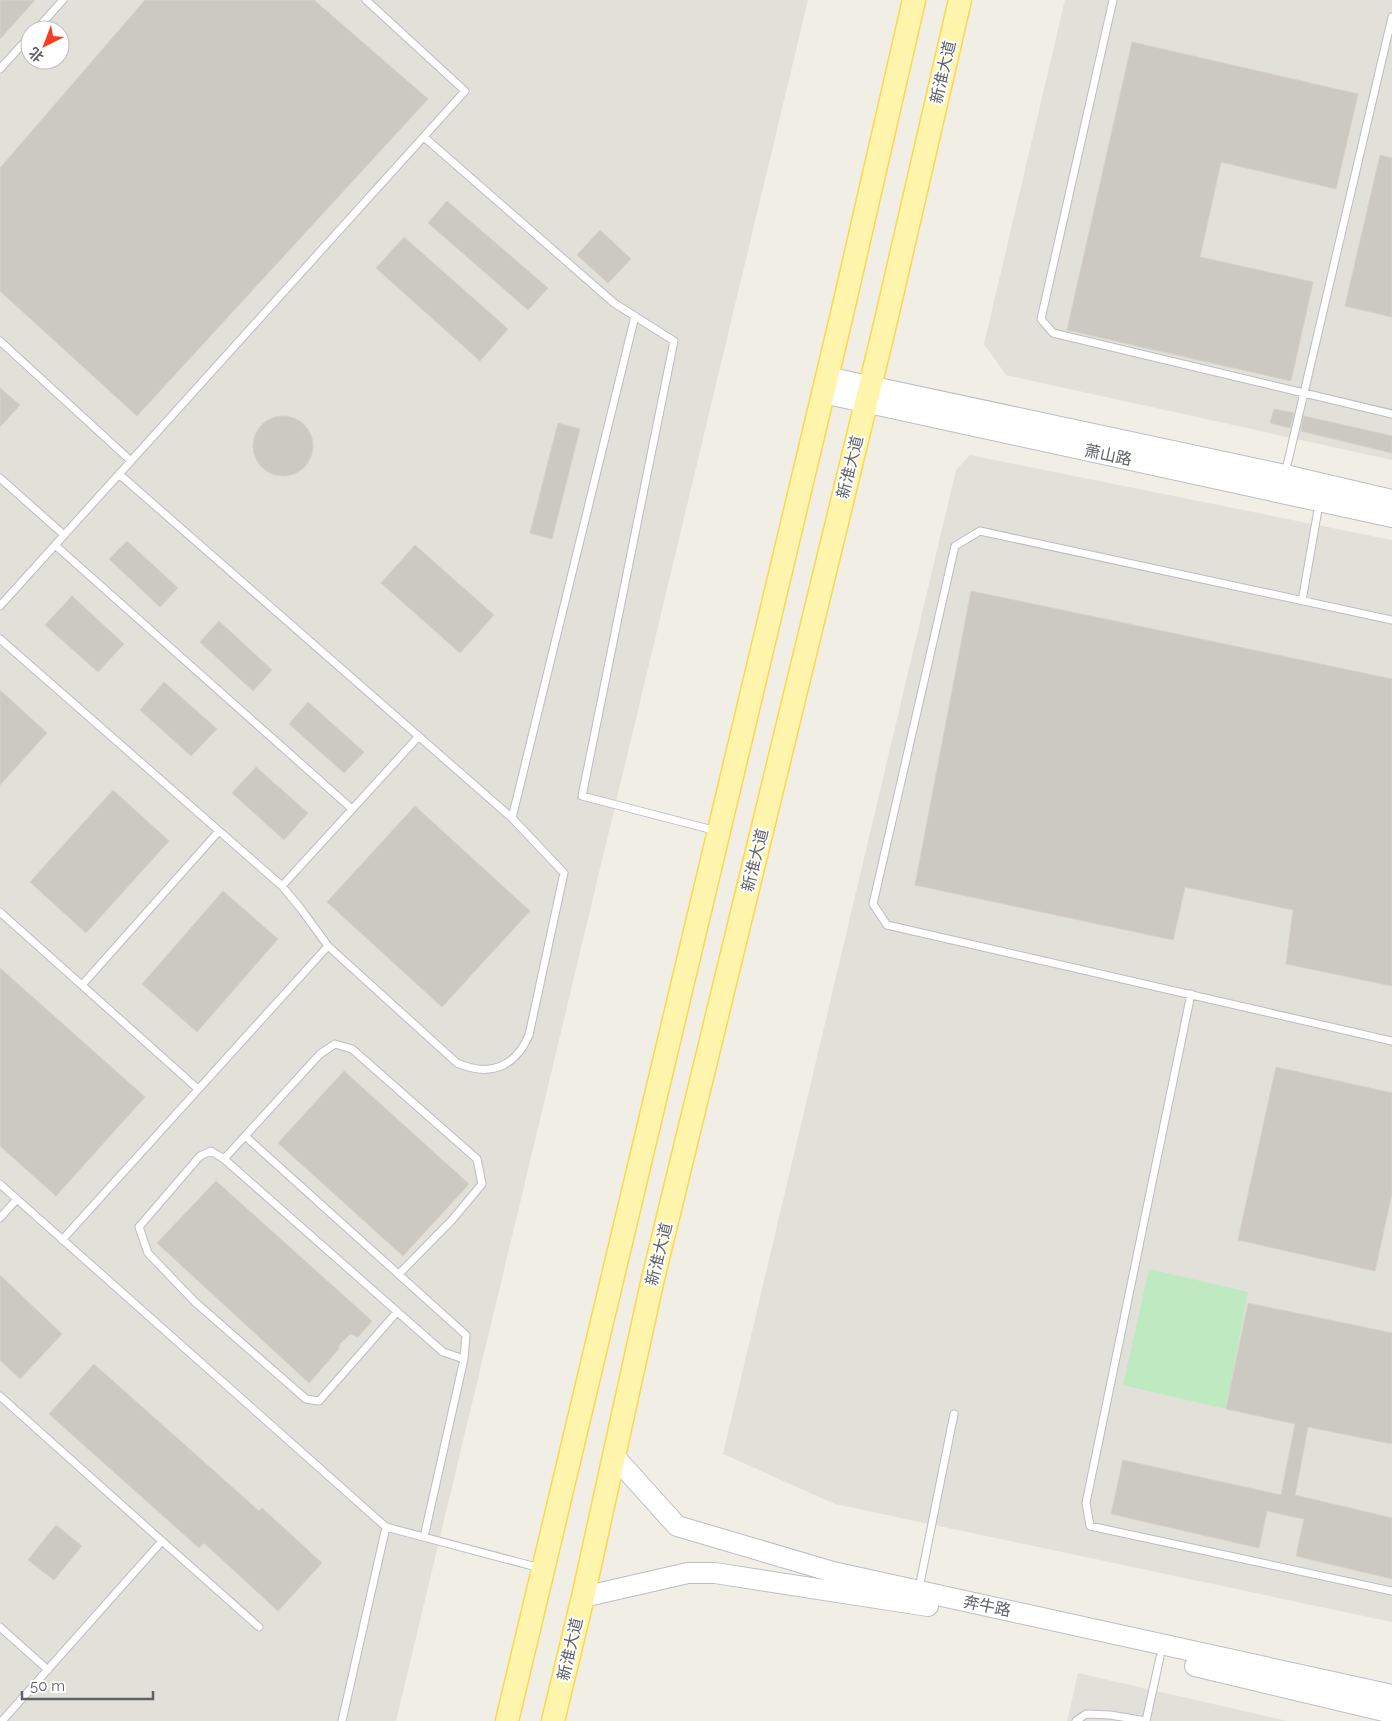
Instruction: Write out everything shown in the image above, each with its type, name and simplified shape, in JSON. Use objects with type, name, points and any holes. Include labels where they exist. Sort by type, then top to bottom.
[{"type":"main road","points":[[508,1721],[720,832],[914,0]]},
{"type":"main road","name":"新淮大道","points":[[553,1721],[583,1598],[654,1274],[868,395],[960,0]]},
{"type":"street","name":"萧山路","points":[[825,385],[1322,492],[1392,500]]},
{"type":"street","name":"萧山路","points":[[868,395],[1285,475],[1322,492],[1392,517]]},
{"type":"street","name":"奔牛路","points":[[614,1456],[677,1526],[917,1597],[1392,1713]]},
{"type":"street","name":"奔牛路","points":[[583,1598],[688,1573],[715,1573],[917,1597],[1392,1695]]},
{"type":"lane","points":[[45,20],[63,0]]},
{"type":"lane","points":[[1,602],[55,545],[465,91],[366,0]]},
{"type":"lane","points":[[1113,0],[1041,319],[1053,334],[1392,414]]},
{"type":"lane","points":[[1285,475],[1392,17]]},
{"type":"lane","points":[[0,69],[20,47]]},
{"type":"lane","points":[[424,137],[614,303],[674,341],[582,796],[720,832]]},
{"type":"lane","points":[[512,818],[635,316]]},
{"type":"lane","points":[[0,341],[132,460]]},
{"type":"lane","points":[[0,638],[282,886],[328,946],[457,1063],[473,1069],[486,1070],[499,1067],[513,1060],[521,1051],[529,1035],[564,873],[512,818],[119,474]]},
{"type":"lane","points":[[0,478],[64,535]]},
{"type":"lane","points":[[1302,601],[1322,492]]},
{"type":"lane","points":[[1392,620],[980,531],[955,546],[873,904],[887,925],[1392,1040]]},
{"type":"lane","points":[[55,545],[352,809]]},
{"type":"lane","points":[[282,886],[419,736]]},
{"type":"lane","points":[[82,985],[219,831]]},
{"type":"lane","points":[[0,912],[198,1089]]},
{"type":"lane","points":[[62,1240],[328,946]]},
{"type":"lane","points":[[1191,994],[1086,1503],[1090,1526],[1392,1591]]},
{"type":"lane","points":[[224,1159],[320,1054],[335,1044],[352,1049],[477,1160],[482,1184],[452,1220],[399,1274]]},
{"type":"lane","points":[[244,1136],[466,1335],[464,1359],[424,1537]]},
{"type":"lane","points":[[397,1312],[319,1401],[306,1399],[195,1302],[148,1253],[139,1227],[200,1156],[211,1151],[224,1159],[444,1352],[464,1359]]},
{"type":"lane","points":[[0,1184],[386,1527],[545,1569]]},
{"type":"lane","points":[[0,1218],[17,1199]]},
{"type":"lane","points":[[0,1396],[259,1627]]},
{"type":"lane","points":[[917,1597],[954,1414]]},
{"type":"lane","points":[[342,1721],[386,1527]]},
{"type":"lane","points":[[6,1720],[162,1541]]},
{"type":"lane","points":[[0,1627],[48,1670]]},
{"type":"lane","points":[[1076,1721],[1086,1714],[1146,1721],[1160,1657]]},
{"type":"shaded area","points":[[0,0],[808,0],[396,1721],[0,1721]]},
{"type":"shaded area","points":[[1065,0],[1392,0],[1392,460],[1006,375],[984,344]]},
{"type":"shaded area","points":[[970,455],[1392,540],[1392,1622],[835,1504],[723,1454],[956,470]]},
{"type":"shaded area","points":[[1078,1673],[1287,1721],[1067,1721]]},
{"type":"green space","points":[[1149,1269],[1248,1292],[1226,1409],[1123,1385]]},
{"type":"building","points":[[0,0],[35,0],[0,39]]},
{"type":"building","points":[[145,0],[314,0],[428,99],[137,416],[0,291],[0,168]]},
{"type":"building","points":[[1132,42],[1358,94],[1336,189],[1221,162],[1200,257],[1313,282],[1291,381],[1067,330]]},
{"type":"building","points":[[1380,155],[1392,158],[1392,317],[1345,306]]},
{"type":"building","points":[[447,201],[548,288],[528,310],[428,223]]},
{"type":"building","points":[[600,230],[631,259],[608,283],[577,255]]},
{"type":"building","points":[[404,237],[508,329],[480,361],[376,268]]},
{"type":"building","points":[[0,388],[20,405],[0,427]]},
{"type":"building","points":[[1274,409],[1294,413],[1290,428],[1270,423]]},
{"type":"building","points":[[277,416],[289,416],[300,421],[308,429],[313,440],[311,458],[300,471],[289,476],[277,476],[266,471],[258,463],[253,452],[253,440],[258,429],[266,421]]},
{"type":"building","points":[[1304,416],[1392,436],[1392,453],[1301,431]]},
{"type":"building","points":[[558,423],[580,429],[552,539],[530,533]]},
{"type":"building","points":[[127,541],[178,588],[160,607],[109,559]]},
{"type":"building","points":[[415,545],[494,615],[460,653],[381,583]]},
{"type":"building","points":[[971,591],[1392,679],[1392,986],[1286,964],[1293,910],[1185,887],[1173,940],[915,885]]},
{"type":"building","points":[[72,596],[124,644],[98,672],[45,625]]},
{"type":"building","points":[[219,621],[272,670],[253,691],[200,642]]},
{"type":"building","points":[[164,682],[217,729],[191,756],[140,710]]},
{"type":"building","points":[[0,690],[47,733],[0,785]]},
{"type":"building","points":[[308,702],[364,752],[344,773],[289,724]]},
{"type":"building","points":[[256,767],[308,813],[284,840],[232,793]]},
{"type":"building","points":[[113,790],[169,841],[86,933],[30,882]]},
{"type":"building","points":[[415,806],[530,911],[442,1007],[327,902]]},
{"type":"building","points":[[223,891],[278,939],[197,1032],[142,984]]},
{"type":"building","points":[[0,968],[145,1097],[56,1196],[0,1146]]},
{"type":"building","points":[[1276,1067],[1392,1093],[1392,1193],[1375,1271],[1238,1240]]},
{"type":"building","points":[[344,1071],[469,1184],[403,1256],[278,1143]]},
{"type":"building","points":[[216,1181],[372,1321],[358,1337],[350,1334],[309,1383],[157,1243]]},
{"type":"building","points":[[0,1275],[62,1334],[20,1379],[0,1360]]},
{"type":"building","points":[[1248,1303],[1392,1333],[1392,1444],[1308,1427],[1295,1495],[1392,1518],[1392,1579],[1296,1556],[1304,1519],[1267,1511],[1259,1548],[1111,1514],[1123,1460],[1281,1495],[1295,1424],[1226,1409]]},
{"type":"building","points":[[94,1364],[259,1511],[262,1508],[322,1563],[278,1611],[204,1543],[199,1548],[49,1414]]},
{"type":"building","points":[[56,1525],[82,1546],[54,1580],[28,1560]]}]
